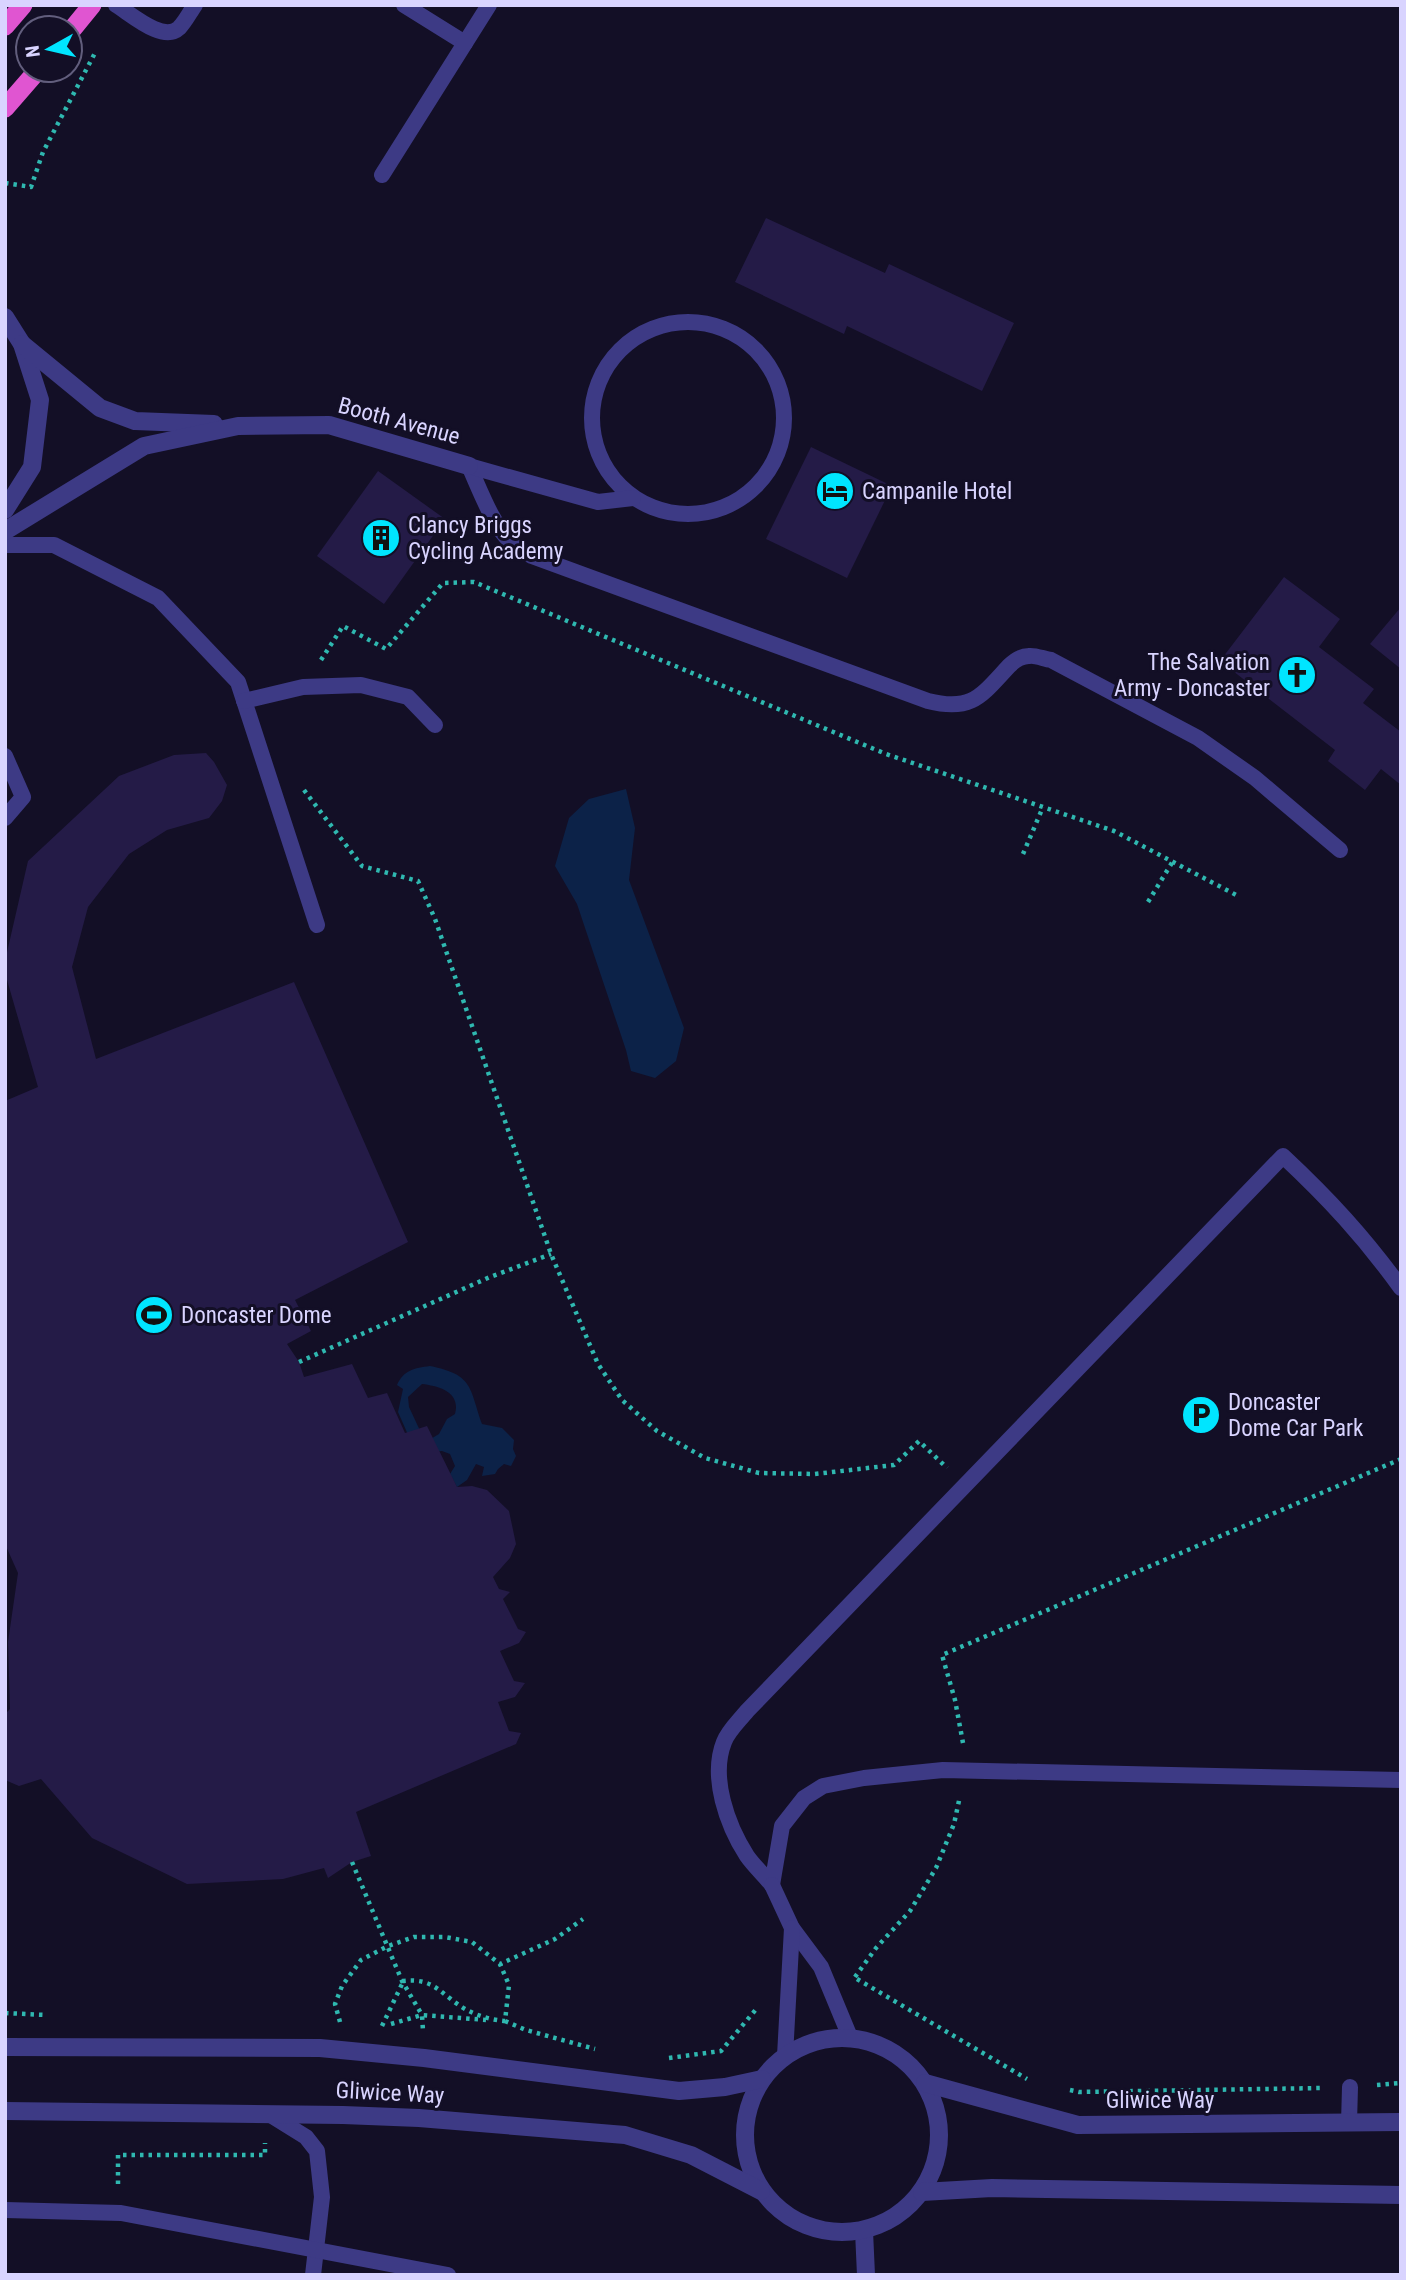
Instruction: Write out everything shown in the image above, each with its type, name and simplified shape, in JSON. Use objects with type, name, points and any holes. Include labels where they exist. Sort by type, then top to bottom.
[{"type":"highway","points":[[5,26],[23,5]]},
{"type":"highway","points":[[5,108],[26,84]]},
{"type":"street","points":[[5,317],[22,344],[40,400],[32,467],[5,510]]},
{"type":"street","points":[[22,344],[100,408],[135,421],[238,426]]},
{"type":"street","name":"Booth Avenue","points":[[5,531],[144,446],[238,426],[329,425],[469,466]]},
{"type":"street","points":[[850,2038],[883,2046],[910,2066],[925,2083],[937,2115],[937,2160],[922,2192],[895,2218],[864,2231],[820,2231],[789,2218],[761,2190],[748,2164],[744,2143],[747,2109],[762,2079],[785,2056],[816,2041],[850,2038]]},
{"type":"street","name":"Gliwice Way","points":[[5,2047],[320,2048],[424,2057],[679,2091],[724,2087],[762,2079]]},
{"type":"street","name":"Gliwice Way","points":[[925,2083],[1078,2125],[1401,2122]]},
{"type":"street","name":"Gliwice Way","points":[[5,2111],[419,2118],[625,2135],[691,2155],[761,2190]]},
{"type":"street","points":[[922,2192],[992,2188],[1401,2195]]},
{"type":"street","points":[[864,2231],[866,2275]]},
{"type":"lane","points":[[121,8],[156,31],[167,33],[178,30],[195,5]]},
{"type":"lane","points":[[404,5],[465,43]]},
{"type":"lane","points":[[382,175],[489,5]]},
{"type":"lane","name":"Booth Avenue","points":[[469,466],[598,502],[633,498],[662,511],[694,515],[724,508],[751,491],[771,467],[783,438],[784,406],[776,376],[758,350],[732,331],[701,321],[669,322],[639,334],[614,354],[597,382],[591,415],[595,447],[610,476],[633,498]]},
{"type":"lane","points":[[469,466],[487,506],[512,544],[532,556],[929,701],[949,706],[969,703],[1016,660],[1028,655],[1051,660],[1198,738],[1255,778],[1340,850]]},
{"type":"lane","points":[[5,545],[54,545],[158,598],[237,682],[317,925]]},
{"type":"lane","points":[[244,701],[303,687],[361,685],[408,697],[435,725]]},
{"type":"lane","points":[[5,756],[23,797],[5,818]]},
{"type":"lane","points":[[850,2038],[821,1967],[792,1928],[772,1885],[747,1855],[727,1814],[719,1789],[717,1765],[725,1740],[747,1711],[1283,1156],[1366,1240],[1401,1288]]},
{"type":"lane","points":[[772,1885],[782,1826],[803,1798],[823,1786],[864,1778],[965,1770],[1401,1780]]},
{"type":"lane","points":[[785,2056],[792,1928]]},
{"type":"lane","points":[[1349,2123],[1350,2087]]},
{"type":"lane","points":[[269,2114],[306,2137],[317,2151],[322,2197],[313,2275]]},
{"type":"lane","points":[[5,2210],[121,2213],[447,2275]]},
{"type":"path","points":[[5,183],[31,187],[43,152],[121,8]]},
{"type":"path","points":[[303,687],[343,626],[386,649],[443,583],[474,582],[886,754],[1114,831],[1240,897]]},
{"type":"path","points":[[262,758],[283,763],[362,866],[418,881],[436,919],[551,1254],[598,1364],[622,1401],[657,1432],[705,1458],[759,1473],[816,1474],[894,1465],[919,1441],[965,1486]]},
{"type":"path","points":[[1023,854],[1043,807]]},
{"type":"path","points":[[1148,902],[1172,862]]},
{"type":"path","points":[[299,1362],[490,1277],[551,1254]]},
{"type":"path","points":[[1033,2083],[854,1977],[910,1911],[936,1868],[954,1824],[965,1770],[964,1746],[942,1655],[1401,1459]]},
{"type":"path","points":[[352,1862],[403,1981],[422,2015],[424,2057]]},
{"type":"path","points":[[500,1964],[555,1939],[583,1919]]},
{"type":"path","points":[[351,2028],[340,2023],[335,2004],[342,1986],[361,1960],[414,1937],[445,1937],[472,1942],[500,1964],[509,1985],[505,2021]]},
{"type":"path","points":[[403,1981],[418,1979],[437,1987],[467,2010],[494,2020]]},
{"type":"path","points":[[383,2026],[403,1981]]},
{"type":"path","points":[[659,2060],[721,2050],[770,1993],[789,1991]]},
{"type":"path","points":[[374,2027],[422,2015],[505,2021],[526,2030],[606,2051]]},
{"type":"path","points":[[1068,2089],[1079,2092],[1350,2087],[1401,2083]]},
{"type":"water","points":[[626,789],[635,828],[629,880],[684,1028],[676,1061],[655,1078],[631,1071],[577,904],[555,866],[569,818],[589,799]]},
{"type":"water","points":[[430,1366],[462,1378],[471,1391],[482,1424],[502,1428],[514,1440],[513,1449],[516,1456],[511,1466],[504,1464],[495,1474],[482,1476],[484,1467],[476,1464],[467,1480],[457,1487],[450,1474],[455,1466],[450,1454],[442,1451],[419,1453],[413,1446],[398,1412],[403,1389],[397,1385],[406,1373]],"holes":[[[422,1384],[452,1395],[456,1406],[455,1414],[447,1419],[439,1434],[429,1440],[423,1437],[409,1407],[408,1397]]]},
{"type":"building","points":[[766,218],[885,273],[889,264],[1014,323],[982,391],[847,326],[844,334],[735,282]]},
{"type":"building","points":[[811,447],[892,486],[847,578],[766,539]]},
{"type":"building","name":"Clancy Briggs Cycling Academy","points":[[378,471],[445,519],[384,604],[317,556]]},
{"type":"building","name":"The Salvation Army - Doncaster","points":[[1284,577],[1340,619],[1319,647],[1374,689],[1363,703],[1401,732],[1401,785],[1381,769],[1365,790],[1328,761],[1335,750],[1220,661]]},
{"type":"building","points":[[1401,607],[1401,669],[1370,644]]},
{"type":"building","name":"Doncaster Dome","points":[[206,753],[227,785],[222,801],[209,818],[167,830],[129,854],[88,907],[72,967],[96,1059],[294,982],[408,1242],[295,1300],[311,1331],[287,1344],[299,1362],[304,1377],[352,1364],[368,1398],[387,1393],[405,1433],[427,1426],[457,1487],[472,1486],[487,1490],[509,1511],[516,1544],[510,1558],[493,1577],[499,1589],[510,1592],[503,1599],[518,1629],[526,1632],[519,1643],[500,1651],[514,1681],[525,1683],[515,1697],[498,1702],[509,1731],[521,1733],[516,1744],[356,1812],[371,1856],[352,1862],[328,1878],[324,1868],[283,1879],[187,1884],[92,1838],[41,1779],[19,1786],[5,1780],[5,1714],[10,1709],[8,1642],[18,1573],[5,1544],[5,1101],[38,1087],[5,973],[5,961],[28,861],[119,776],[174,755]]},
{"type":"place","name":"Campanile Hotel","points":[[835,491]]},
{"type":"place","name":"Clancy Briggs Cycling Academy","points":[[381,538]]},
{"type":"place","name":"The Salvation Army - Doncaster","points":[[1297,675]]},
{"type":"place","name":"Doncaster Dome","points":[[154,1315]]},
{"type":"place","name":"Doncaster Dome Car Park","points":[[1201,1415]]}]
